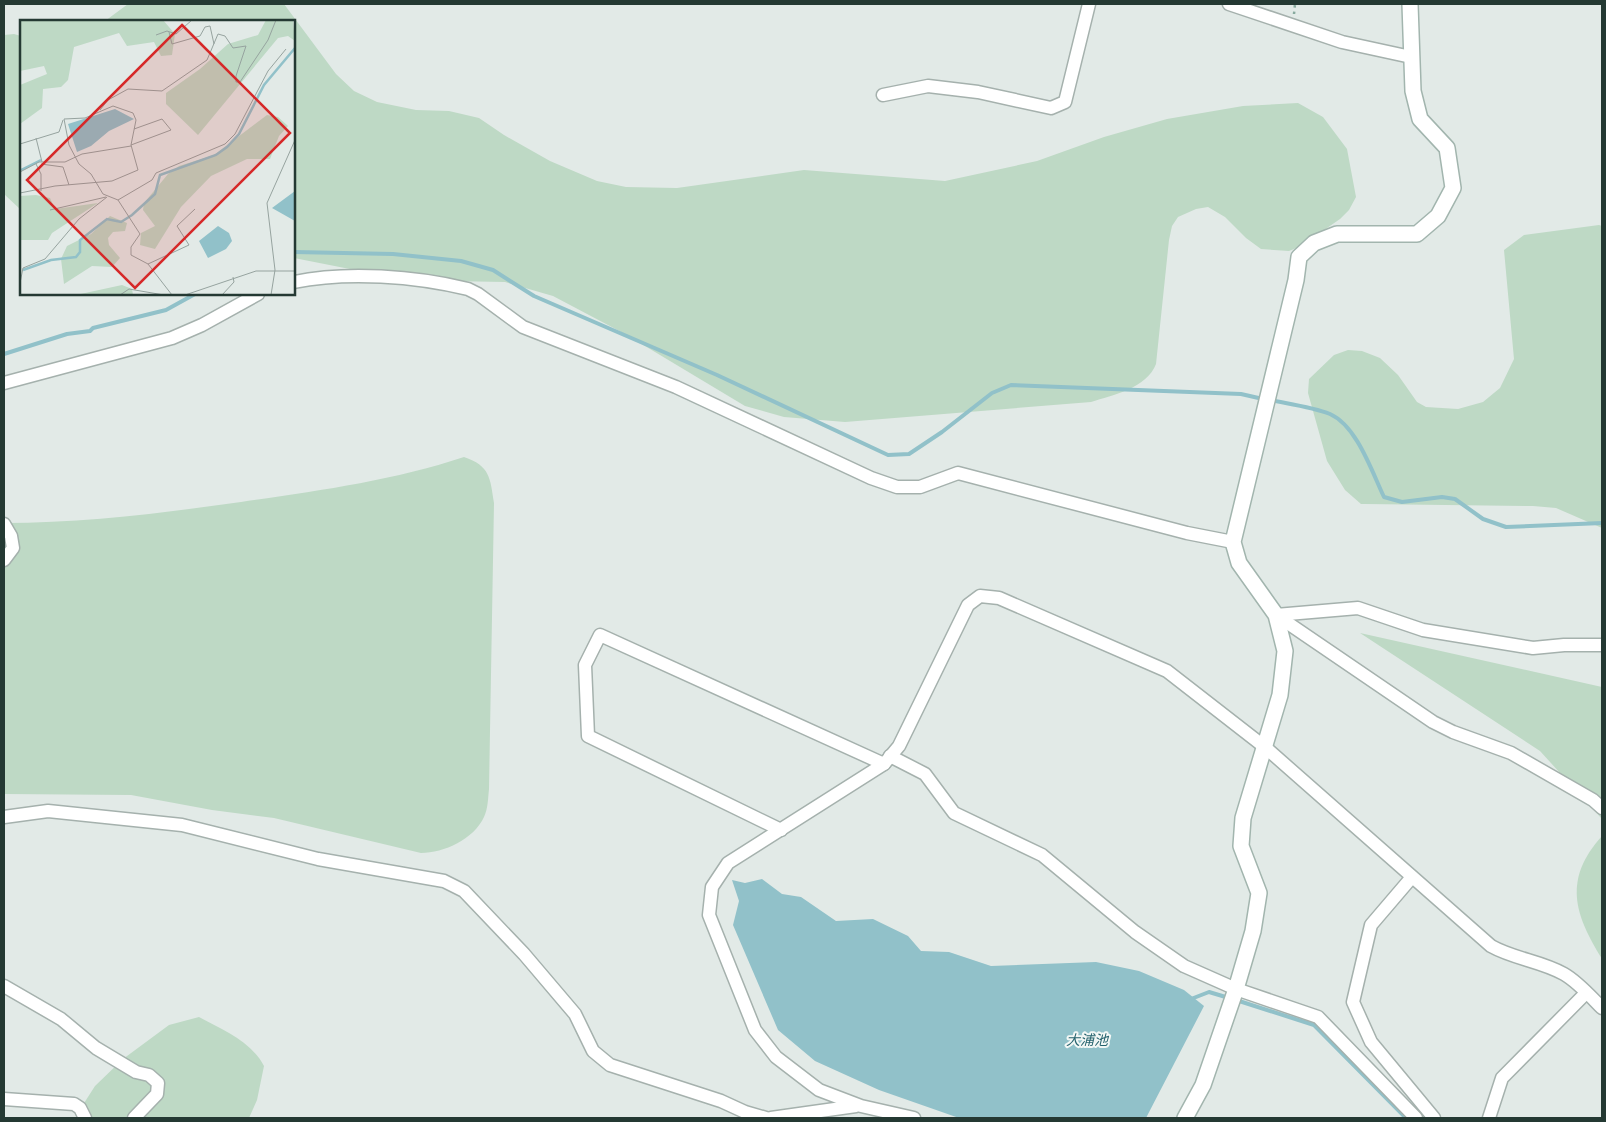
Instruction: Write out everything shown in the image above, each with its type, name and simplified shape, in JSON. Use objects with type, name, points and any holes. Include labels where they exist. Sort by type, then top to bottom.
[{"type":"street","points":[[883,94],[928,86],[978,92],[1051,108],[1065,102],[1089,4]]},
{"type":"street","points":[[1229,4],[1342,42],[1411,56]]},
{"type":"street","points":[[1410,4],[1413,91],[1420,119],[1447,148],[1453,188],[1438,216],[1417,234],[1337,234],[1314,243],[1299,257],[1296,280],[1233,542],[1239,563],[1276,615],[1433,722],[1453,732],[1512,753],[1593,800],[1602,808]]},
{"type":"street","points":[[295,282],[333,278],[393,278],[468,289],[523,327],[676,387],[871,478],[897,487],[920,487],[958,474],[1187,533],[1233,542]]},
{"type":"street","points":[[4,383],[172,338],[202,325],[256,295]]},
{"type":"street","points":[[4,524],[11,536],[13,548],[4,560]]},
{"type":"street","points":[[914,1118],[861,1106],[818,1090],[776,1057],[755,1030],[709,915],[712,887],[728,864],[887,760],[899,746],[968,605],[980,596],[999,598],[1167,671],[1266,748],[1491,946],[1506,955],[1536,963],[1565,974],[1602,1008]]},
{"type":"street","points":[[1276,615],[1358,608],[1423,630],[1524,646],[1602,646]]},
{"type":"street","points":[[1185,1118],[1203,1085],[1236,989],[1253,931],[1259,893],[1241,846],[1243,818],[1266,748],[1280,695],[1284,651],[1276,615]]},
{"type":"street","points":[[781,830],[588,736],[585,665],[600,635],[887,760],[925,774],[954,813],[1042,855],[1135,932],[1184,966],[1236,989],[1318,1017],[1416,1118]]},
{"type":"street","points":[[4,817],[48,811],[182,825],[318,859],[444,880],[464,891],[524,954],[575,1014],[593,1051],[610,1065],[721,1101],[745,1112],[766,1118]]},
{"type":"street","points":[[1412,877],[1371,925],[1353,1002],[1371,1042],[1434,1118]]},
{"type":"street","points":[[4,986],[61,1019],[96,1048],[136,1072],[149,1075],[158,1083],[157,1094],[134,1118]]},
{"type":"street","points":[[1489,1118],[1502,1078],[1586,993]]},
{"type":"street","points":[[4,1099],[74,1104],[80,1108],[85,1118]]},
{"type":"street","points":[[771,1118],[861,1106]]},
{"type":"green space","points":[[128,4],[284,4],[336,74],[354,91],[377,102],[416,110],[449,111],[479,118],[504,135],[550,161],[597,181],[626,187],[677,188],[804,170],[945,181],[1037,161],[1104,137],[1167,119],[1243,106],[1298,103],[1323,117],[1347,149],[1356,197],[1349,210],[1340,219],[1301,246],[1289,251],[1261,249],[1246,238],[1225,217],[1208,207],[1196,209],[1178,217],[1172,226],[1169,240],[1156,364],[1152,372],[1145,379],[1119,393],[1091,402],[845,422],[784,417],[745,406],[625,334],[553,296],[505,282],[448,281],[360,271],[295,258],[295,20],[106,20]]},
{"type":"green space","points":[[4,35],[20,36],[20,209],[4,194]]},
{"type":"green space","points":[[1602,226],[1602,528],[1556,508],[1533,506],[1361,504],[1345,490],[1327,461],[1308,393],[1309,379],[1334,355],[1348,350],[1362,351],[1380,358],[1398,375],[1417,402],[1426,407],[1458,409],[1483,402],[1500,388],[1514,359],[1504,250],[1524,235]]},
{"type":"green space","points":[[464,457],[473,460],[484,469],[490,479],[494,503],[489,789],[484,817],[466,838],[439,850],[421,853],[274,818],[212,810],[131,795],[4,794],[4,523],[34,523],[123,517],[241,502],[382,479]]},
{"type":"green space","points":[[1360,633],[1602,687],[1602,819],[1540,751]]},
{"type":"green space","points":[[1602,836],[1602,959],[1592,943],[1579,912],[1577,882],[1590,852]]},
{"type":"green space","points":[[199,1017],[244,1043],[264,1066],[257,1100],[249,1118],[77,1118],[79,1111],[95,1086],[123,1059],[169,1025]]},
{"type":"water","name":"大浦池","points":[[762,879],[782,894],[801,897],[836,921],[873,919],[908,936],[921,951],[949,952],[991,966],[1096,962],[1139,971],[1184,990],[1204,1006],[1146,1118],[959,1118],[879,1090],[815,1061],[778,1030],[733,925],[739,901],[732,880],[745,883]]},
{"type":"waterway","points":[[295,252],[393,254],[461,261],[493,270],[534,296],[717,375],[888,455],[909,454],[942,432],[992,393],[1011,385],[1241,394],[1263,399]]},
{"type":"waterway","points":[[4,354],[67,334],[90,331],[93,328],[166,310],[193,295]]},
{"type":"waterway","points":[[1270,400],[1316,409],[1340,420],[1356,439],[1363,451],[1384,497],[1402,502],[1442,497],[1455,499],[1483,519],[1506,527],[1602,523]]},
{"type":"waterway","points":[[1191,999],[1209,992],[1229,998]]},
{"type":"waterway","points":[[1236,1000],[1314,1025],[1406,1118]]}]
